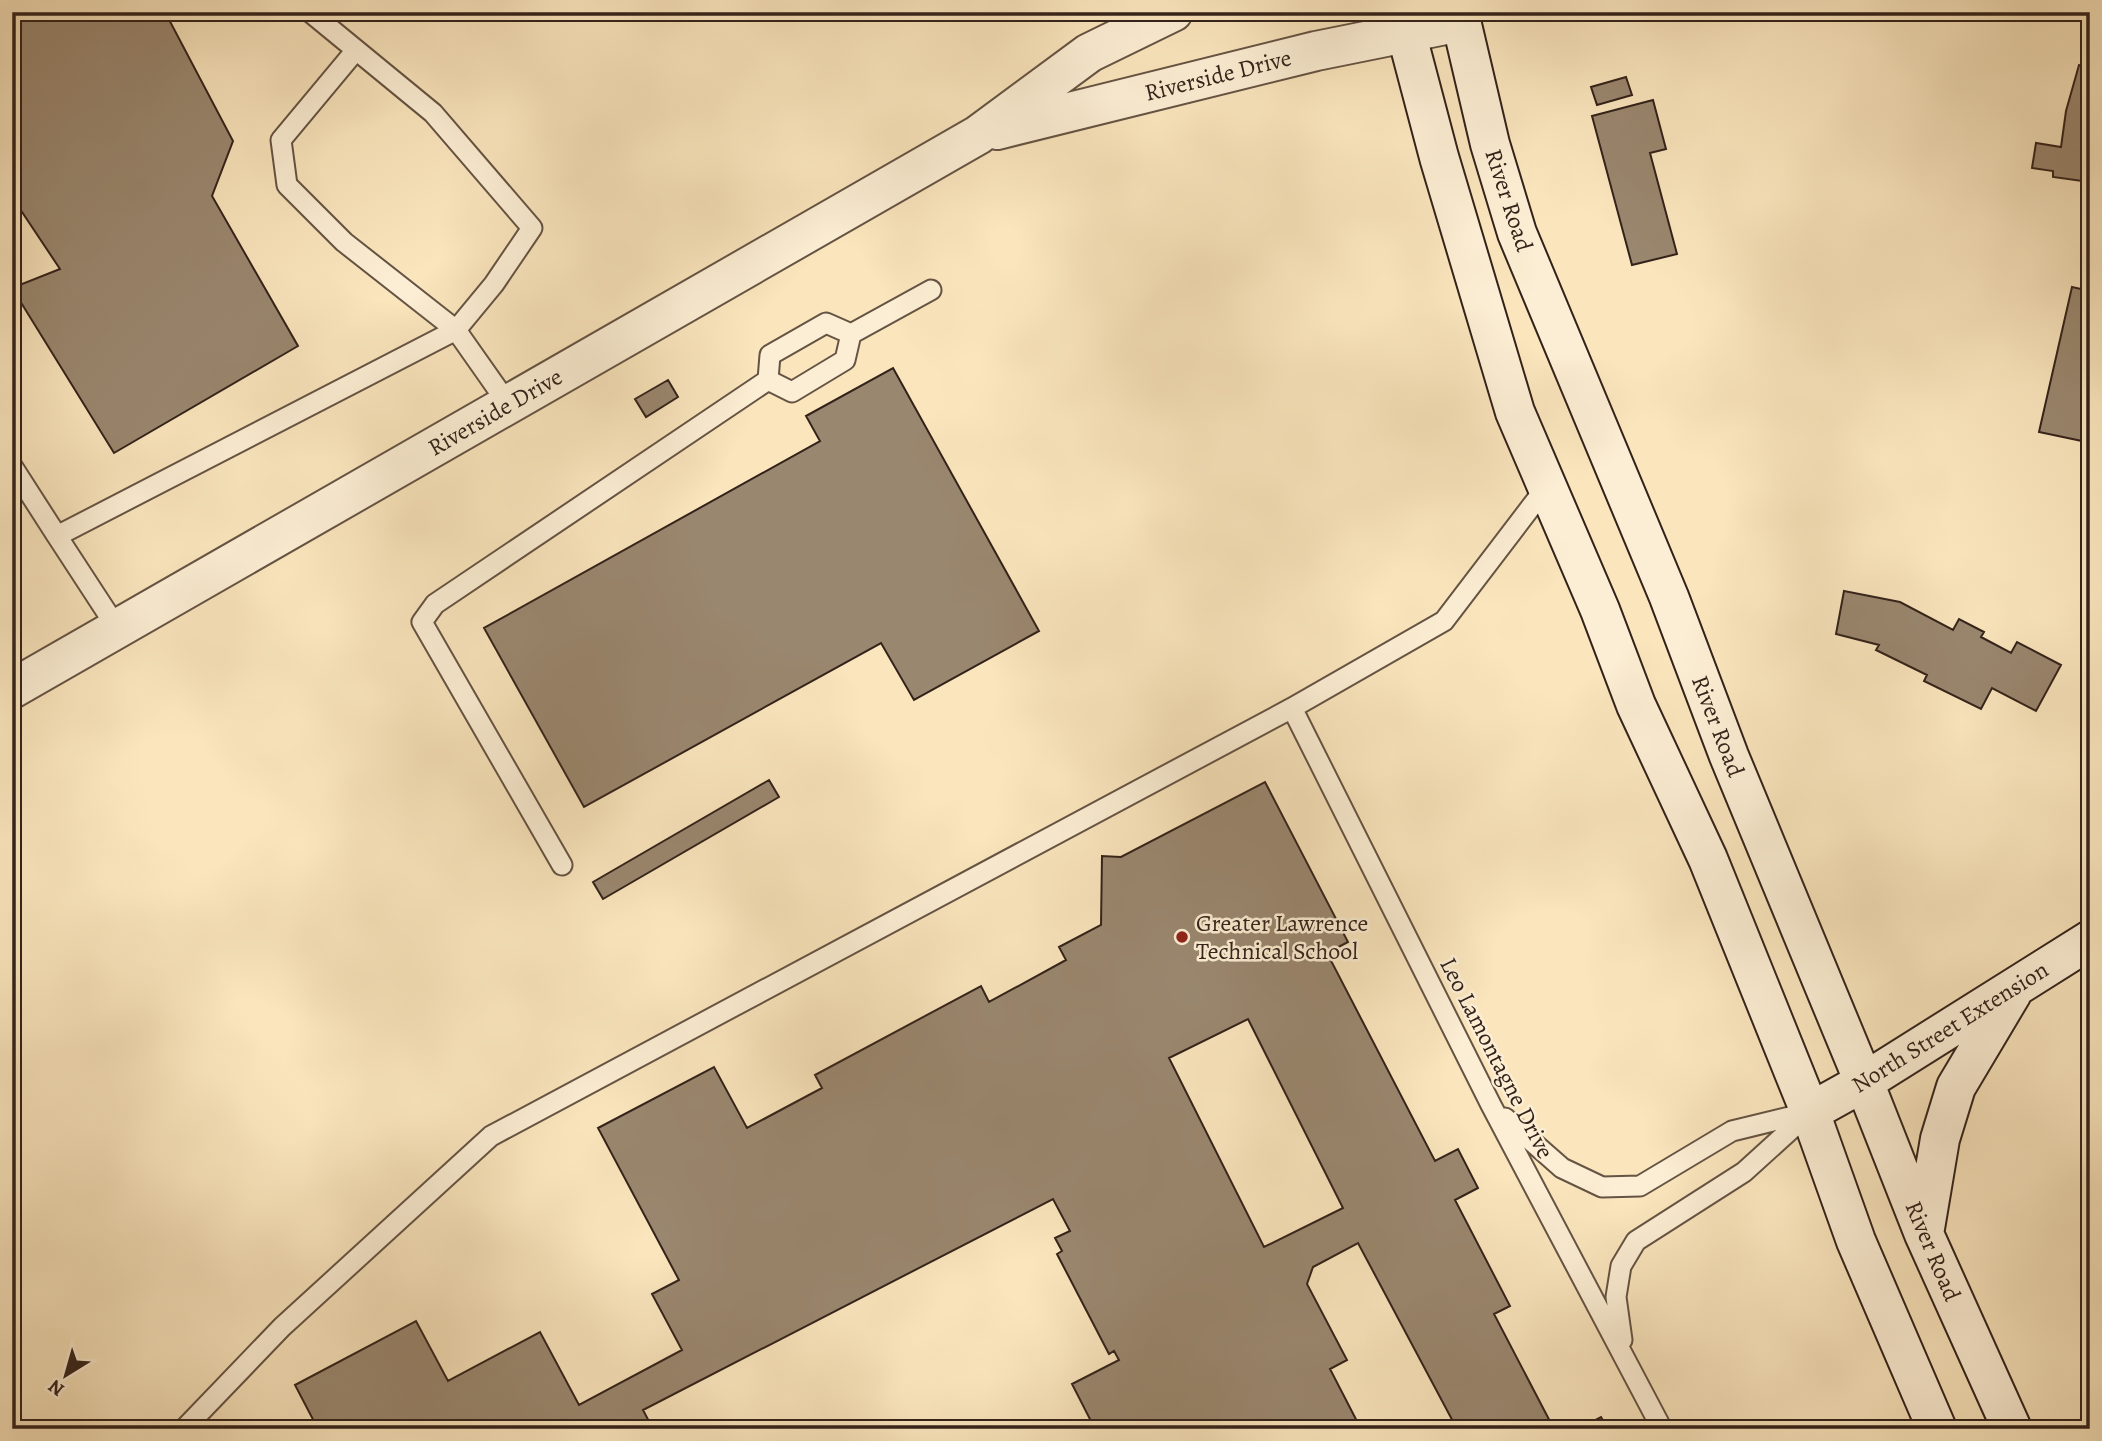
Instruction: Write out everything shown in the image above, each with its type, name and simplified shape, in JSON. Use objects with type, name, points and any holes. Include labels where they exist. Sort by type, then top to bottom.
[{"type":"main road","name":"Riverside Drive","points":[[12,689],[978,135],[1089,53],[1173,12]]},
{"type":"main road","name":"Riverside Drive","points":[[978,135],[1316,51],[1405,22],[1459,17]]},
{"type":"main road","name":"River Road","points":[[1459,17],[1517,233],[1669,597],[1729,757],[1924,1234],[2012,1429]]},
{"type":"main road","points":[[1405,22],[1439,157],[1516,412],[1600,610],[1636,705],[1708,859],[1810,1112],[1856,1241],[1937,1429]]},
{"type":"main road","name":"North Street Extension","points":[[1810,1112],[1864,1082],[2090,940]]},
{"type":"main road","points":[[1924,1234],[1940,1139],[1956,1087],[2016,985]]},
{"type":"lane","points":[[57,536],[456,330],[494,284],[532,228],[433,113],[310,12]]},
{"type":"lane","points":[[356,50],[281,140],[287,185],[344,242],[456,330],[509,404]]},
{"type":"lane","points":[[768,380],[792,392],[845,360],[851,334],[930,290]]},
{"type":"lane","points":[[562,865],[422,622],[435,604],[768,380],[771,355],[826,323],[851,334]]},
{"type":"lane","points":[[12,466],[117,628]]},
{"type":"lane","points":[[184,1429],[282,1328],[491,1136],[1292,708],[1444,621],[1547,486]]},
{"type":"lane","name":"Leo Lamontagne Drive","points":[[1292,708],[1491,1105],[1662,1429]]},
{"type":"lane","points":[[1491,1105],[1562,1168],[1602,1187],[1640,1186],[1732,1131],[1810,1112]]},
{"type":"lane","points":[[1625,1355],[1616,1297],[1621,1266],[1636,1241],[1744,1172],[1810,1112]]},
{"type":"building","points":[[12,12],[165,12],[233,141],[212,196],[298,346],[114,453],[12,288],[60,269],[12,197]]},
{"type":"building","points":[[2090,61],[2090,182],[2053,177],[2053,171],[2032,168],[2036,143],[2061,147],[2066,111],[2079,65],[2087,68]]},
{"type":"building","points":[[1626,77],[1632,95],[1597,105],[1591,87]]},
{"type":"building","points":[[1653,100],[1666,149],[1650,153],[1677,254],[1632,265],[1592,116]]},
{"type":"building","points":[[2072,287],[2090,291],[2090,405],[2082,441],[2039,432]]},
{"type":"building","points":[[893,368],[1039,631],[914,700],[881,643],[584,807],[484,628],[820,441],[806,416]]},
{"type":"building","points":[[668,380],[678,397],[646,417],[635,399]]},
{"type":"building","points":[[1844,591],[1900,602],[1953,630],[1959,619],[1984,632],[1981,637],[2011,653],[2017,642],[2061,665],[2036,711],[1992,688],[1981,709],[1924,681],[1927,675],[1876,650],[1879,645],[1836,634]]},
{"type":"building","points":[[769,780],[779,797],[603,899],[593,882]]},
{"type":"building","points":[[1265,782],[1348,942],[1327,953],[1435,1161],[1458,1149],[1478,1188],[1455,1200],[1510,1306],[1494,1314],[1554,1429],[1457,1429],[1358,1243],[1313,1267],[1307,1284],[1347,1360],[1330,1369],[1361,1429],[1095,1429],[1072,1384],[1119,1360],[1114,1351],[1109,1354],[1057,1254],[1062,1251],[1055,1238],[1070,1231],[1053,1199],[643,1410],[653,1429],[318,1429],[295,1385],[416,1321],[448,1381],[540,1332],[579,1405],[682,1350],[652,1294],[679,1280],[598,1128],[714,1067],[747,1128],[822,1088],[815,1075],[981,986],[989,1002],[1066,960],[1059,947],[1101,925],[1102,856],[1121,857]],"holes":[[[1248,1019],[1343,1208],[1264,1247],[1169,1058]]]},
{"type":"building","points":[[1601,1417],[1608,1429],[1578,1429]]},
{"type":"place","name":"Greater Lawrence Technical School","points":[[1182,937]]}]
